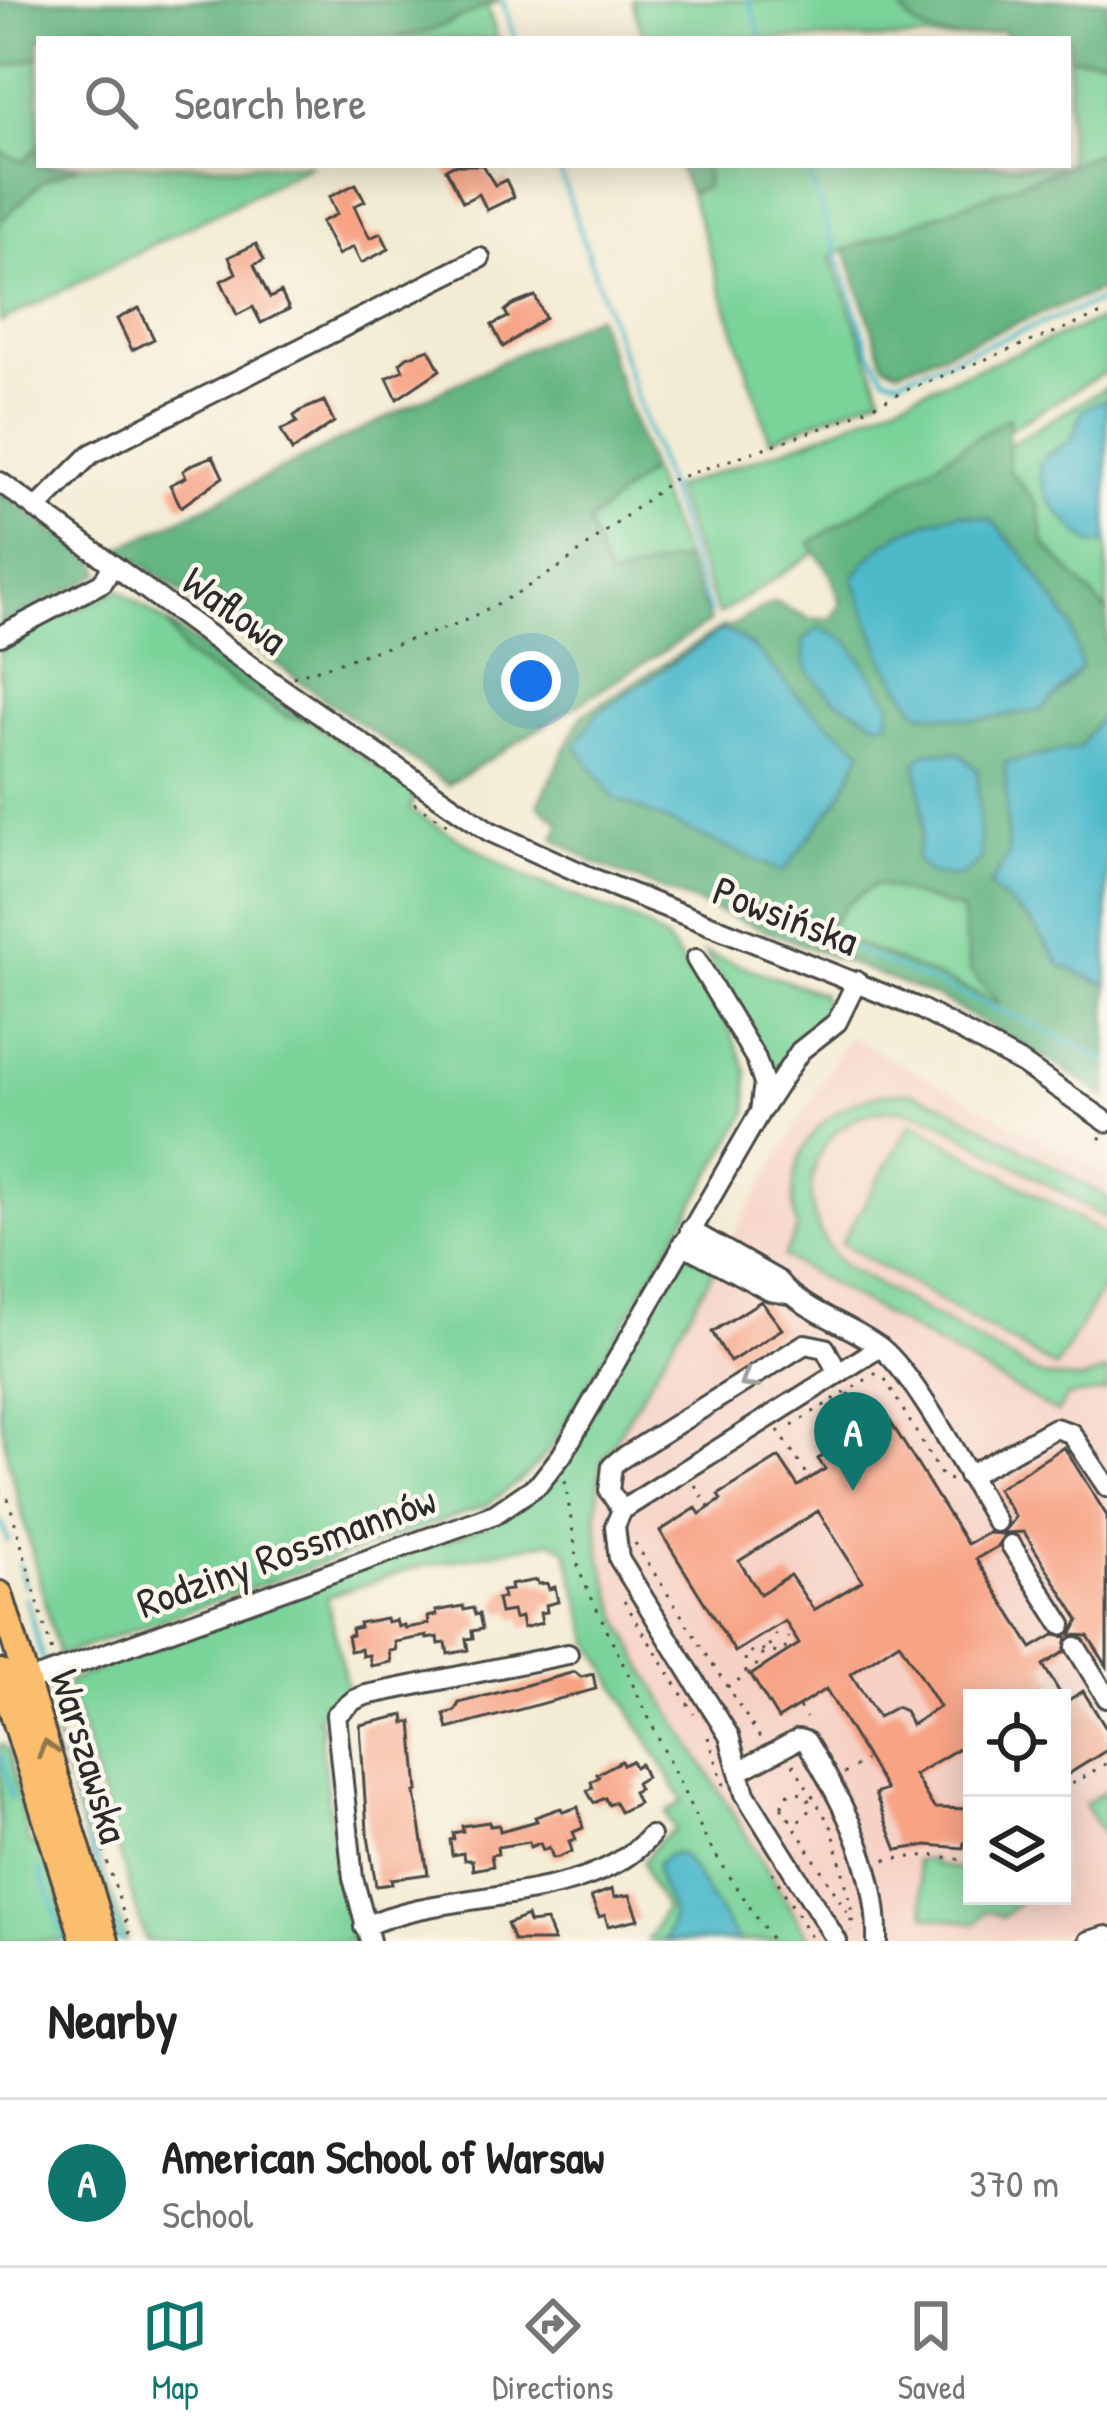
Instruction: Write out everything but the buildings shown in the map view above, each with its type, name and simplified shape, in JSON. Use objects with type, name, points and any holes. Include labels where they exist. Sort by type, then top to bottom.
[{"type":"main road","name":"Warszawska","points":[[0,1594],[12,1695],[84,1941]]},
{"type":"main road","name":"Warszawska","points":[[0,1672],[106,1941]]},
{"type":"street","points":[[36,508],[91,454],[480,259]]},
{"type":"street","name":"Waflowa","points":[[0,482],[274,683],[422,799]]},
{"type":"street","points":[[0,636],[103,582],[113,565]]},
{"type":"street","name":"Powsińska","points":[[422,799],[532,852],[857,981],[993,1046],[1101,1128]]},
{"type":"street","points":[[696,959],[756,1059],[764,1083],[760,1112]]},
{"type":"street","name":"Rodziny Rossmannów","points":[[12,1695],[58,1672],[495,1514],[524,1497],[556,1464],[760,1112],[800,1051],[837,1022],[857,981]]},
{"type":"street","points":[[686,1237],[779,1281],[796,1300],[880,1347],[902,1371],[962,1479],[995,1522]]},
{"type":"street","points":[[796,1300],[815,1346],[842,1382]]},
{"type":"street","points":[[622,1510],[609,1491],[612,1466],[815,1346]]},
{"type":"street","points":[[848,1931],[745,1794],[729,1736],[619,1558],[615,1526],[622,1510],[842,1382],[880,1347]]},
{"type":"street","points":[[962,1479],[1054,1427],[1071,1433],[1107,1486]]},
{"type":"street","points":[[1010,1545],[1062,1625]]},
{"type":"street","points":[[1076,1648],[1107,1696]]},
{"type":"street","points":[[568,1654],[354,1700],[336,1715],[353,1878],[367,1934],[407,1911],[566,1882],[635,1853],[650,1836]]},
{"type":"street","points":[[740,1771],[799,1739],[806,1741],[832,1783],[864,1855],[877,1941]]},
{"type":"street","points":[[1089,1941],[1107,1936]]},
{"type":"path","points":[[274,683],[456,625],[563,565],[672,480],[836,423],[909,389],[1107,312]]},
{"type":"path","points":[[422,799],[468,838]]},
{"type":"path","points":[[1101,1128],[1107,1143]]},
{"type":"path","points":[[811,1478],[775,1428],[796,1424],[842,1382],[880,1370],[943,1478],[962,1479]]},
{"type":"path","points":[[842,1382],[870,1426]]},
{"type":"path","points":[[556,1464],[566,1484],[579,1571],[587,1589],[708,1843],[772,1941]]},
{"type":"path","points":[[691,1479],[710,1507]]},
{"type":"path","points":[[0,1489],[8,1498],[132,1941]]},
{"type":"path","points":[[631,1536],[756,1736],[761,1741],[774,1738],[832,1828],[848,1931]]},
{"type":"path","points":[[726,1688],[747,1675],[780,1628]]},
{"type":"path","points":[[747,1675],[745,1655],[757,1649],[782,1652],[788,1637]]},
{"type":"path","points":[[799,1707],[806,1718]]},
{"type":"path","points":[[57,1721],[71,1717]]},
{"type":"path","points":[[843,1775],[865,1760]]},
{"type":"path","points":[[1071,1785],[1107,1763]]},
{"type":"path","points":[[789,1818],[802,1818],[808,1811],[807,1798],[800,1792],[784,1799],[783,1812],[848,1931]]},
{"type":"path","points":[[877,1862],[930,1855],[963,1860]]},
{"type":"shaded area","points":[[849,1036],[1107,1175],[1107,1921],[1030,1941],[811,1941],[645,1670],[620,1620],[600,1555],[600,1466]]},
{"type":"green space","points":[[0,0],[501,0],[430,31],[402,36],[130,36],[98,25],[79,36],[36,36],[36,58],[0,68]]},
{"type":"green space","points":[[632,0],[899,0],[913,23],[946,36],[643,36]]},
{"type":"green space","points":[[899,0],[1107,0],[1107,58],[1071,57],[1071,36],[1006,36],[1002,30],[942,36],[927,32],[905,15]]},
{"type":"green space","points":[[487,6],[497,36],[402,36],[430,31]]},
{"type":"green space","points":[[1071,57],[1107,58],[1107,150],[1071,164]]},
{"type":"green space","points":[[36,58],[36,148],[23,162],[0,151],[0,68]]},
{"type":"green space","points":[[36,148],[36,168],[74,168],[44,180],[0,222],[0,151],[23,162]]},
{"type":"green space","points":[[1107,150],[1107,288],[898,370],[884,363],[845,250],[1060,168],[1071,168],[1071,164]]},
{"type":"green space","points":[[74,168],[305,168],[0,322],[0,222],[44,180]]},
{"type":"green space","points":[[678,168],[706,168],[706,187],[690,193]]},
{"type":"green space","points":[[706,168],[1060,168],[831,256],[882,394],[770,440],[690,193],[705,186]]},
{"type":"green space","points":[[596,315],[650,470],[588,523],[608,579],[684,558],[710,622],[448,785],[121,548]]},
{"type":"green space","points":[[1107,317],[1107,371],[1009,429],[1008,418],[811,542],[816,552],[718,615],[673,488],[814,438]]},
{"type":"green space","points":[[1107,387],[1107,401],[1083,409],[1071,441],[1049,453],[1090,543],[1107,543],[1107,612],[1044,543],[1038,505],[1008,469],[1009,445]]},
{"type":"green space","points":[[1009,417],[1008,469],[1038,505],[1044,543],[1107,612],[1107,707],[1079,748],[1005,763],[1008,857],[989,887],[1031,922],[1061,965],[1107,985],[1107,1098],[939,998],[594,863],[554,838],[561,823],[538,805],[582,715],[724,626],[774,602],[811,619],[832,619],[841,603],[831,575],[810,543]],"holes":[[[876,884],[961,910],[970,971],[1001,1004],[826,931],[846,904]]]},
{"type":"green space","points":[[650,470],[684,558],[608,580],[587,523]]},
{"type":"green space","points":[[0,491],[97,562],[101,573],[0,626]]},
{"type":"green space","points":[[119,590],[167,623],[185,656],[288,717],[308,720],[415,793],[410,810],[523,876],[641,923],[667,941],[729,1028],[747,1071],[748,1112],[552,1445],[513,1485],[485,1506],[59,1656],[0,1414],[0,644]]},
{"type":"green space","points":[[167,623],[308,720],[288,717],[185,655]]},
{"type":"green space","points":[[875,883],[961,910],[970,971],[1004,1006],[825,931],[846,904]]},
{"type":"green space","points":[[705,953],[821,993],[828,1015],[787,1053],[770,1078],[757,1041]]},
{"type":"green space","points":[[911,1092],[946,1105],[1107,1197],[1107,1219],[937,1120],[901,1111],[870,1113],[844,1126],[824,1147],[813,1173],[812,1203],[821,1234],[843,1265],[1041,1376],[1082,1380],[1107,1371],[1107,1391],[1066,1397],[1057,1413],[783,1257],[797,1230],[795,1174],[816,1130],[856,1102]]},
{"type":"green space","points":[[912,1122],[1107,1236],[1107,1280],[1056,1368],[841,1243]]},
{"type":"green space","points":[[684,1250],[715,1268],[600,1466],[600,1555],[620,1620],[645,1670],[811,1941],[648,1941],[665,1908],[643,1862],[659,1840],[675,1830],[666,1813],[683,1801],[591,1642],[566,1549],[551,1541],[410,1569],[327,1597],[347,1688],[317,1719],[322,1723],[337,1868],[353,1941],[146,1941],[67,1682],[321,1582],[457,1537],[517,1510]]},
{"type":"green space","points":[[56,1738],[77,1767],[97,1853],[127,1941],[114,1941]]},
{"type":"green space","points":[[0,1744],[9,1749],[29,1844],[38,1845],[55,1879],[70,1941],[0,1941]]},
{"type":"green space","points":[[1107,1790],[1107,1840],[1084,1804]]},
{"type":"green space","points":[[932,1859],[934,1865],[963,1870],[963,1905],[1016,1905],[1003,1917],[987,1910],[976,1923],[926,1916],[916,1861]]},
{"type":"water","points":[[1107,401],[1107,543],[1091,544],[1047,496],[1040,460],[1071,441],[1083,409]]},
{"type":"water","points":[[959,513],[990,519],[1024,556],[1071,625],[1081,668],[1042,710],[975,720],[918,712],[885,662],[853,578],[887,542]]},
{"type":"water","points":[[819,627],[849,642],[891,703],[889,721],[879,723],[833,698],[806,670],[803,641]]},
{"type":"water","points":[[722,630],[753,648],[803,701],[863,750],[839,799],[783,872],[614,798],[576,746],[597,713]]},
{"type":"water","points":[[1107,707],[1107,985],[1061,965],[1031,922],[989,887],[1008,856],[1005,763],[1079,748]]},
{"type":"water","points":[[927,752],[960,753],[977,770],[981,860],[960,877],[930,874],[915,858],[923,822],[916,761]]},
{"type":"water","points":[[670,1854],[680,1854],[687,1861],[738,1941],[664,1941],[671,1918],[657,1863]]},
{"type":"waterway","points":[[502,0],[514,36]]},
{"type":"waterway","points":[[749,0],[761,36]]},
{"type":"waterway","points":[[559,168],[710,614]]},
{"type":"waterway","points":[[807,168],[870,351],[885,376],[898,379],[1107,298]]},
{"type":"waterway","points":[[800,927],[1026,1021],[1107,1061]]},
{"type":"waterway","points":[[0,1521],[8,1541]]},
{"type":"waterway","points":[[19,1565],[25,1586]]},
{"type":"waterway","points":[[26,1598],[43,1662]]},
{"type":"waterway","points":[[49,1688],[56,1712]]},
{"type":"waterway","points":[[60,1746],[121,1941]]},
{"type":"waterway","points":[[2,1755],[12,1798]]},
{"type":"waterway","points":[[40,1871],[66,1941]]},
{"type":"place","name":"American School of Warsaw","points":[[853,1491]]}]
